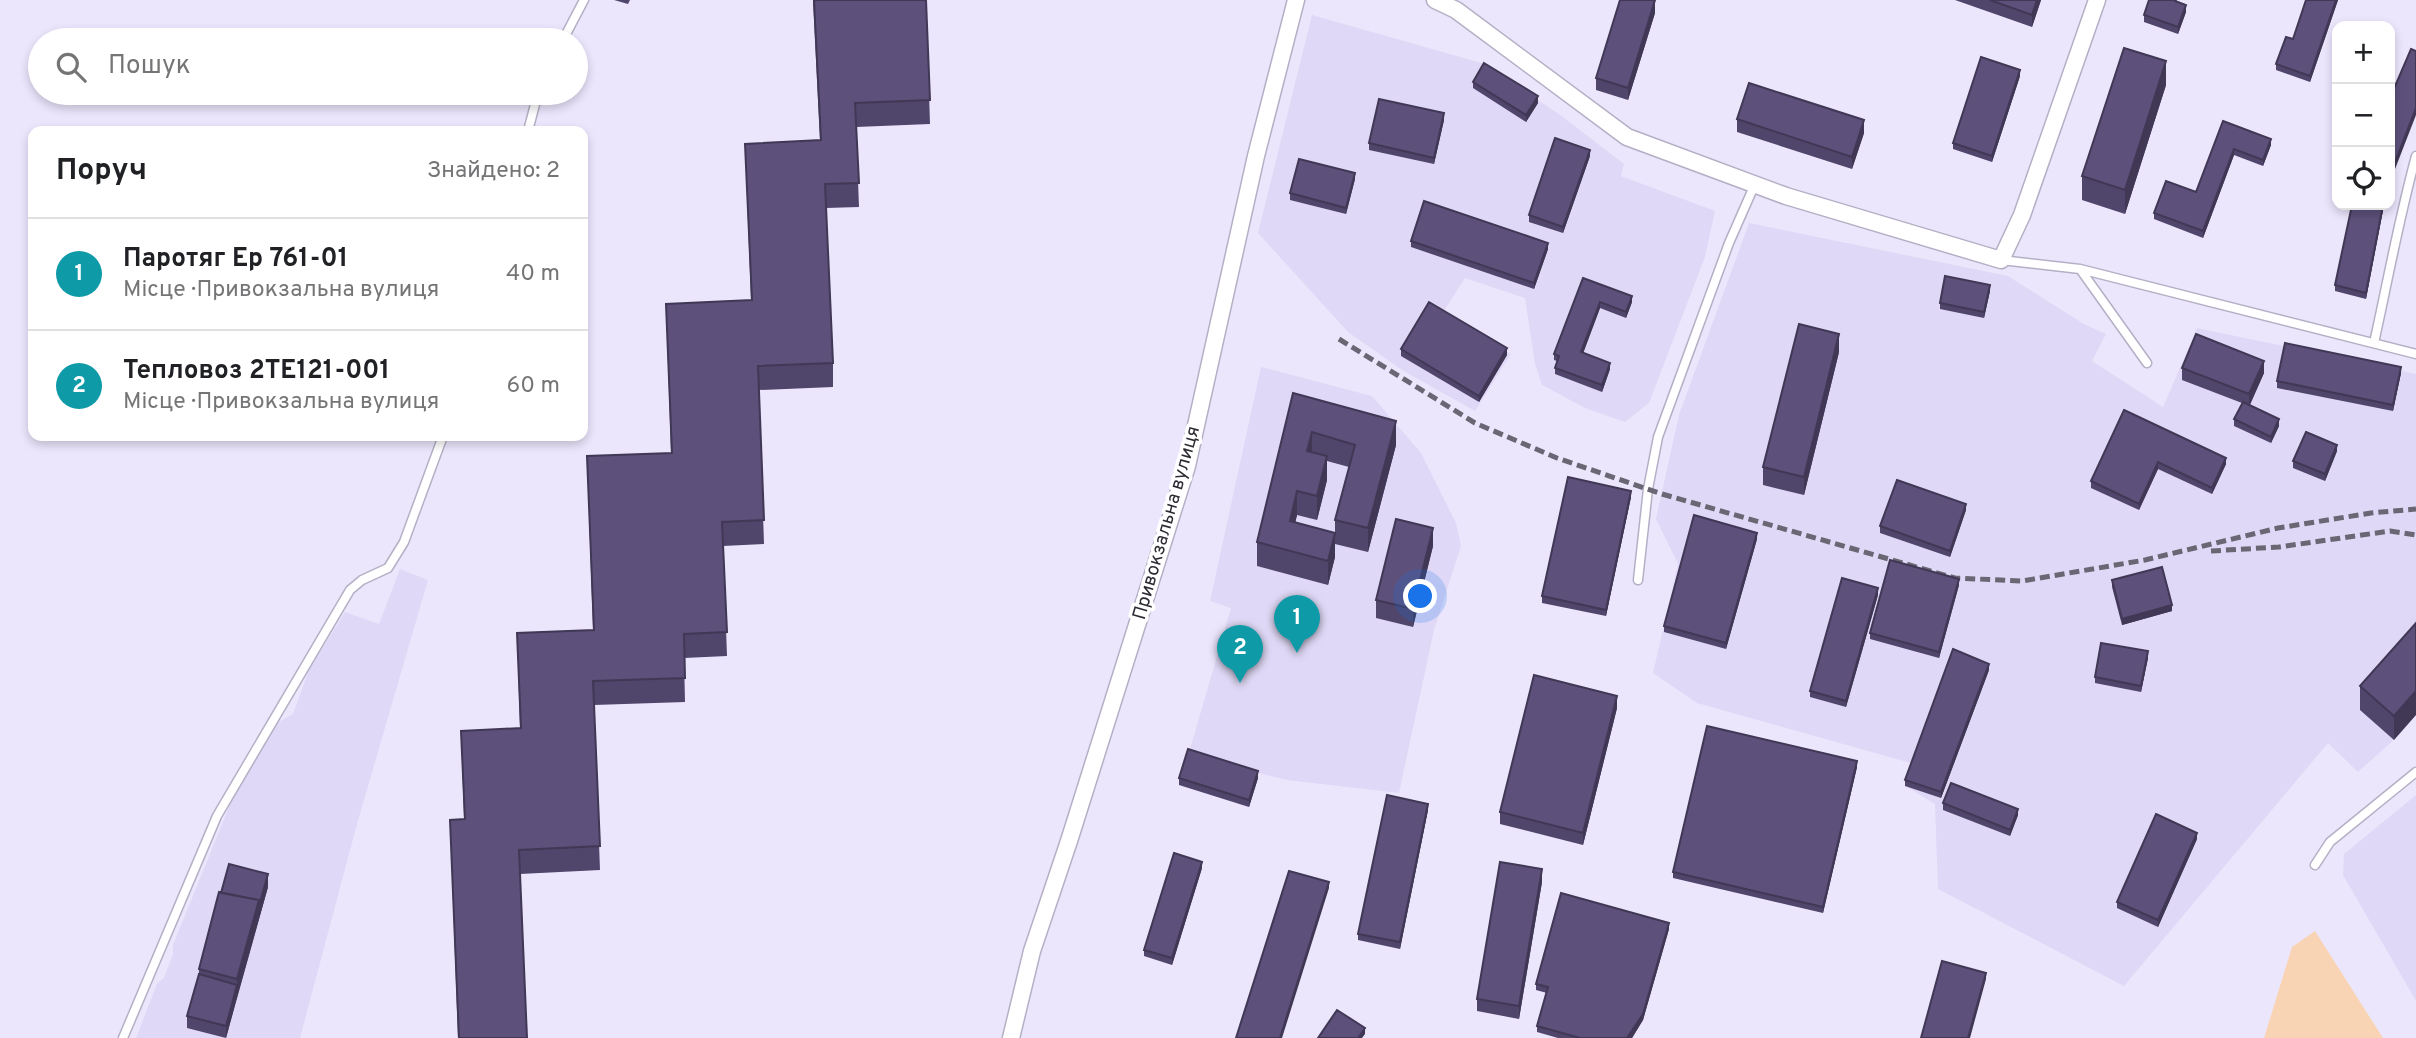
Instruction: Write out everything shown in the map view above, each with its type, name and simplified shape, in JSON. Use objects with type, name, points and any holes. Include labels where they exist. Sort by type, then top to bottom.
[{"type":"street","name":"Привокзальна вулиця","points":[[1011,1038],[1032,951],[1187,466],[1256,156],[1296,0]]},
{"type":"street","points":[[1435,0],[1456,10],[1627,137],[1786,196],[2001,260],[2022,215],[2097,0]]},
{"type":"lane","points":[[569,28],[584,0]]},
{"type":"lane","points":[[529,126],[535,105]]},
{"type":"lane","points":[[2374,343],[2400,215],[2416,156]]},
{"type":"lane","points":[[1638,580],[1648,489],[1658,438],[1729,243],[1755,184]]},
{"type":"lane","points":[[2001,260],[2080,269],[2416,354]]},
{"type":"lane","points":[[2080,269],[2147,363]]},
{"type":"lane","points":[[123,1038],[216,816],[350,590],[362,580],[388,568],[404,542],[441,441]]},
{"type":"lane","points":[[2315,865],[2330,842],[2416,772]]},
{"type":"shaded area","points":[[1312,15],[1485,64],[1563,117],[1624,164],[1621,176],[1715,211],[1705,257],[1649,403],[1625,422],[1585,408],[1542,385],[1535,364],[1525,298],[1465,278],[1442,314],[1511,354],[1475,411],[1402,370],[1348,332],[1258,233]]},
{"type":"shaded area","points":[[1749,223],[2008,276],[2084,324],[2106,334],[2092,361],[2163,407],[2197,328],[2416,374],[2416,715],[2397,737],[2358,772],[2328,743],[2124,986],[1938,889],[1935,804],[1905,786],[1911,763],[1697,703],[1653,673],[1678,564],[1656,519],[1679,415]]},
{"type":"shaded area","points":[[1261,367],[1372,396],[1421,453],[1456,523],[1461,546],[1434,630],[1399,793],[1287,780],[1188,756],[1231,608],[1210,601]]},
{"type":"shaded area","points":[[400,569],[428,580],[357,824],[300,1038],[136,1038],[157,984],[164,978],[173,954],[173,945],[259,733],[293,714],[309,670],[345,612],[379,624]]},
{"type":"shaded area","points":[[2416,795],[2416,1001],[2343,875],[2344,854]]},
{"type":"shaded area","points":[[2315,931],[2383,1038],[2264,1038],[2292,947]]},
{"type":"building","points":[[814,0],[926,0],[930,100],[855,103],[859,183],[825,184],[833,363],[758,366],[764,520],[722,522],[727,632],[684,634],[685,678],[593,681],[600,846],[519,850],[527,1038],[459,1038],[450,820],[465,819],[461,731],[521,728],[517,633],[594,630],[587,456],[672,453],[666,304],[752,300],[745,144],[821,140]]},
{"type":"building","points":[[1620,0],[1655,0],[1628,88],[1596,78]]},
{"type":"building","points":[[1990,0],[2037,0],[2032,15]]},
{"type":"building","points":[[2149,0],[2175,0],[2186,5],[2178,27],[2144,15]]},
{"type":"building","points":[[2306,0],[2336,0],[2310,76],[2276,64],[2286,37],[2293,39]]},
{"type":"building","points":[[2124,48],[2166,61],[2125,190],[2082,176]]},
{"type":"building","points":[[2411,49],[2416,51],[2416,108],[2395,162],[2395,147],[2395,86]]},
{"type":"building","points":[[1981,57],[2020,70],[1992,156],[1953,143]]},
{"type":"building","points":[[1484,63],[1538,96],[1526,115],[1473,82]]},
{"type":"building","points":[[1749,83],[1864,120],[1852,157],[1737,119]]},
{"type":"building","points":[[1379,99],[1444,113],[1434,158],[1369,143]]},
{"type":"building","points":[[2223,121],[2271,139],[2263,160],[2234,149],[2203,231],[2154,213],[2166,181],[2196,192]]},
{"type":"building","points":[[1555,138],[1590,150],[1563,227],[1529,215]]},
{"type":"building","points":[[1299,159],[1355,173],[1346,208],[1290,193]]},
{"type":"building","points":[[1424,201],[1548,243],[1534,283],[1411,241]]},
{"type":"building","points":[[2351,210],[2382,210],[2366,293],[2335,285]]},
{"type":"building","points":[[1945,276],[1990,285],[1984,312],[1940,303]]},
{"type":"building","points":[[1583,278],[1632,296],[1626,312],[1600,302],[1581,352],[1610,363],[1602,385],[1555,368],[1559,356],[1554,354]]},
{"type":"building","points":[[1429,302],[1507,348],[1479,396],[1401,349]]},
{"type":"building","points":[[1799,324],[1839,334],[1804,477],[1763,467]]},
{"type":"building","points":[[2196,334],[2264,361],[2249,394],[2182,368]]},
{"type":"building","points":[[2285,343],[2401,367],[2393,405],[2277,381]]},
{"type":"building","points":[[1293,393],[1396,421],[1368,528],[1335,520],[1355,445],[1312,432],[1307,451],[1327,456],[1317,496],[1297,491],[1290,521],[1335,533],[1328,561],[1257,542]]},
{"type":"building","points":[[2243,402],[2279,419],[2271,437],[2234,419]]},
{"type":"building","points":[[2124,410],[2226,458],[2212,488],[2158,462],[2139,504],[2091,481]]},
{"type":"building","points":[[2306,432],[2337,445],[2325,474],[2293,461]]},
{"type":"building","points":[[1568,477],[1631,491],[1606,610],[1542,596]]},
{"type":"building","points":[[1897,480],[1966,504],[1950,551],[1880,526]]},
{"type":"building","points":[[1694,515],[1757,533],[1726,643],[1664,626]]},
{"type":"building","points":[[1396,519],[1433,528],[1413,609],[1376,600]]},
{"type":"building","points":[[1890,560],[1959,579],[1939,652],[1870,633]]},
{"type":"building","points":[[2162,567],[2172,605],[2122,619],[2112,580]]},
{"type":"building","points":[[1842,578],[1878,588],[1846,701],[1810,691]]},
{"type":"building","points":[[2416,623],[2416,691],[2394,716],[2360,686]]},
{"type":"building","points":[[2101,643],[2148,651],[2141,686],[2095,677]]},
{"type":"building","points":[[1953,649],[1989,664],[1941,792],[1905,780]]},
{"type":"building","points":[[1534,675],[1617,696],[1583,833],[1500,812]]},
{"type":"building","points":[[1707,726],[1857,761],[1823,907],[1673,872]]},
{"type":"building","points":[[1188,749],[1258,771],[1249,800],[1179,778]]},
{"type":"building","points":[[1951,783],[2018,809],[2010,830],[1943,803]]},
{"type":"building","points":[[1387,795],[1428,804],[1400,942],[1358,934]]},
{"type":"building","points":[[2156,814],[2197,833],[2158,920],[2117,902]]},
{"type":"building","points":[[1174,853],[1202,862],[1172,958],[1144,950]]},
{"type":"building","points":[[1500,862],[1542,869],[1519,1006],[1477,999]]},
{"type":"building","points":[[229,864],[268,874],[259,906],[259,900],[221,893]]},
{"type":"building","points":[[1289,871],[1329,882],[1280,1038],[1236,1038]]},
{"type":"building","points":[[219,892],[259,900],[237,979],[199,969]]},
{"type":"building","points":[[1561,893],[1669,923],[1643,1014],[1627,1038],[1580,1038],[1537,1026],[1548,987],[1536,984]]},
{"type":"building","points":[[1942,961],[1986,973],[1968,1038],[1921,1038]]},
{"type":"building","points":[[199,974],[237,985],[226,1026],[187,1016]]},
{"type":"building","points":[[1337,1010],[1365,1028],[1358,1038],[1318,1038]]},
{"type":"railway","points":[[1339,339],[1475,423],[1557,458],[1662,494],[1955,578],[2022,581],[2145,560],[2278,528],[2371,513],[2416,509]]},
{"type":"railway","points":[[2211,551],[2279,547],[2390,531],[2416,535]]},
{"type":"place","name":"Паротяг Ер 761-01","points":[[1297,653]]},
{"type":"place","name":"Тепловоз 2ТЕ121-001","points":[[1240,683]]}]
